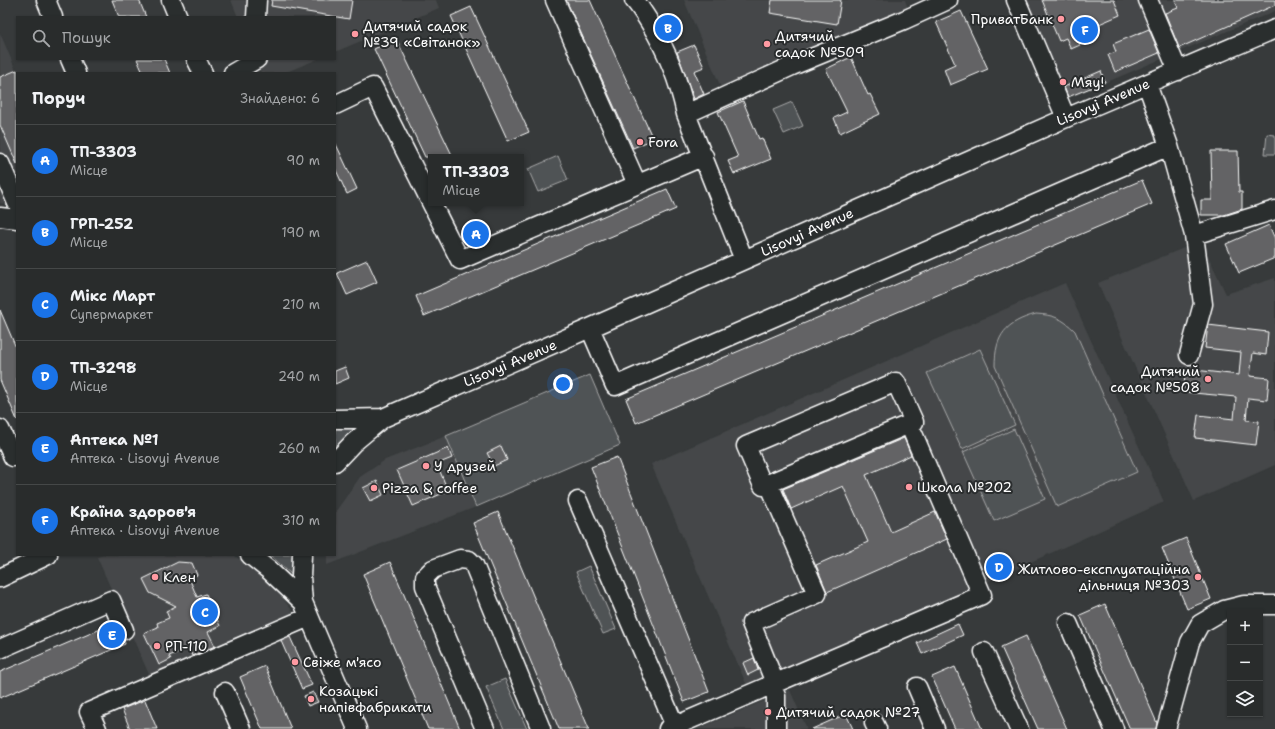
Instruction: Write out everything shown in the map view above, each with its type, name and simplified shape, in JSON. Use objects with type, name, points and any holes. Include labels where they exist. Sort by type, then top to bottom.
[{"type":"street","points":[[46,0],[53,16]]},
{"type":"street","points":[[171,0],[178,16]]},
{"type":"street","points":[[256,16],[257,0]]},
{"type":"street","points":[[555,0],[637,184]]},
{"type":"street","points":[[634,0],[655,32],[671,65],[682,93],[686,114],[704,156],[744,260]]},
{"type":"street","points":[[686,114],[792,66],[904,20],[948,0]]},
{"type":"street","points":[[1016,0],[1066,118]]},
{"type":"street","points":[[1148,0],[1178,71]]},
{"type":"street","name":"Lisovyi Avenue","points":[[336,419],[383,418],[1066,118],[1275,29]]},
{"type":"street","points":[[70,60],[76,72]]},
{"type":"street","points":[[196,60],[202,72]]},
{"type":"street","points":[[235,72],[255,60]]},
{"type":"street","points":[[1147,84],[1169,146],[1194,236],[1203,304],[1189,355]]},
{"type":"street","points":[[336,105],[373,87],[428,196]]},
{"type":"street","points":[[590,328],[615,386],[1169,146]]},
{"type":"street","points":[[433,206],[460,260],[704,156]]},
{"type":"street","points":[[0,163],[16,201]]},
{"type":"street","points":[[1194,236],[1275,210]]},
{"type":"street","points":[[0,217],[16,219]]},
{"type":"street","points":[[896,382],[914,422],[769,484],[763,486],[746,446],[896,382]]},
{"type":"street","points":[[336,461],[353,443],[383,418]]},
{"type":"street","points":[[578,501],[672,727],[982,595],[909,424]]},
{"type":"street","points":[[0,429],[13,457]]},
{"type":"street","points":[[769,484],[817,594],[751,623],[776,696],[776,729]]},
{"type":"street","points":[[0,578],[42,558],[54,556]]},
{"type":"street","points":[[251,556],[270,570],[306,610]]},
{"type":"street","points":[[302,556],[301,577],[306,610],[357,729]]},
{"type":"street","points":[[485,729],[425,586],[426,577],[433,568],[460,558],[469,560],[474,565],[541,729]]},
{"type":"street","points":[[0,649],[111,600],[124,630]]},
{"type":"street","points":[[1166,729],[1190,642],[1200,624],[1224,610],[1244,605],[1275,605]]},
{"type":"street","points":[[97,729],[90,712],[306,610]]},
{"type":"street","points":[[1068,623],[1114,729]]},
{"type":"street","points":[[984,652],[1019,729]]},
{"type":"street","points":[[917,687],[935,729]]},
{"type":"street","points":[[225,692],[241,729]]},
{"type":"shaded area","name":"Дитячий садок №39 «Світанок»","points":[[231,0],[436,0],[439,8],[336,52],[336,16],[238,16]]},
{"type":"shaded area","name":"Дитячий садок №509","points":[[684,0],[905,0],[909,11],[722,90]]},
{"type":"shaded area","points":[[1019,0],[1275,0],[1275,11],[1062,101]]},
{"type":"shaded area","points":[[0,33],[17,72],[16,205],[0,203]]},
{"type":"shaded area","points":[[255,60],[316,60],[286,72],[261,72]]},
{"type":"shaded area","points":[[792,102],[803,126],[784,134],[773,110]]},
{"type":"shaded area","points":[[1267,134],[1275,135],[1275,154],[1265,154]]},
{"type":"shaded area","points":[[558,156],[568,180],[538,192],[528,169]]},
{"type":"shaded area","name":"Дитячий садок №508","points":[[1201,241],[1226,294],[1275,278],[1275,465],[1194,501],[1098,283]]},
{"type":"shaded area","name":"Школа №202","points":[[1065,283],[1164,502],[748,688],[651,464]]},
{"type":"shaded area","points":[[1036,314],[1048,315],[1057,318],[1066,323],[1075,331],[1137,472],[1057,507],[995,366],[997,346],[1004,331],[1017,321]]},
{"type":"shaded area","points":[[980,349],[1015,425],[962,449],[927,373]]},
{"type":"shaded area","points":[[590,375],[620,445],[476,507],[446,436]]},
{"type":"shaded area","points":[[364,423],[336,451],[336,427]]},
{"type":"shaded area","points":[[1014,429],[1045,499],[994,521],[963,452]]},
{"type":"shaded area","points":[[446,436],[476,507],[327,565],[327,556],[336,556],[336,511],[360,477],[385,460]]},
{"type":"shaded area","points":[[235,556],[270,582],[302,623],[155,688],[97,557]]},
{"type":"shaded area","points":[[271,556],[296,556],[292,575]]},
{"type":"shaded area","points":[[589,566],[616,629],[603,634],[576,572]]},
{"type":"shaded area","points":[[505,679],[527,729],[504,729],[486,687]]},
{"type":"shaded area","name":"Дитячий садок №27","points":[[790,690],[807,729],[697,729]]},
{"type":"building","points":[[112,0],[139,0],[146,16],[119,16]]},
{"type":"building","points":[[272,0],[352,0],[349,19],[271,6]]},
{"type":"building","points":[[566,0],[590,0],[653,139],[633,148]]},
{"type":"building","points":[[772,0],[841,0],[837,24],[770,13]]},
{"type":"building","points":[[1042,0],[1114,0],[1120,15],[1076,34],[1080,45],[1071,49],[1066,38],[1059,41]]},
{"type":"building","points":[[1175,0],[1275,0],[1275,5],[1179,48],[1165,13],[1178,8]]},
{"type":"building","points":[[471,7],[529,132],[508,141],[451,16]]},
{"type":"building","points":[[961,11],[988,69],[950,85],[944,69],[955,64],[936,22]]},
{"type":"building","points":[[1149,29],[1159,53],[1115,72],[1108,55],[1116,52],[1113,44]]},
{"type":"building","points":[[396,38],[452,154],[428,154],[428,157],[425,157],[374,49]]},
{"type":"building","points":[[694,45],[704,67],[694,71],[704,94],[694,99],[677,52]]},
{"type":"building","points":[[851,57],[868,95],[870,94],[880,114],[840,133],[834,118],[847,112],[826,69]]},
{"type":"building","points":[[137,60],[164,60],[170,72],[143,72]]},
{"type":"building","points":[[17,70],[16,162],[0,125],[0,77]]},
{"type":"building","points":[[1101,71],[1105,82],[1068,97],[1064,87]]},
{"type":"building","points":[[743,101],[759,139],[762,138],[771,159],[734,174],[728,161],[738,157],[718,112]]},
{"type":"building","points":[[336,144],[357,189],[347,194],[336,170]]},
{"type":"building","points":[[1211,151],[1238,151],[1239,192],[1242,192],[1242,209],[1224,215],[1201,215],[1201,200],[1212,200]]},
{"type":"building","points":[[1142,180],[1152,204],[636,423],[626,399]]},
{"type":"building","points":[[667,189],[676,209],[424,316],[416,296]]},
{"type":"building","points":[[1269,225],[1275,239],[1275,258],[1239,273],[1226,244]]},
{"type":"building","points":[[481,226],[485,237],[472,242],[467,231]]},
{"type":"building","points":[[367,260],[377,282],[347,295],[337,273]]},
{"type":"building","points":[[0,310],[16,348],[16,418],[0,380]]},
{"type":"building","points":[[1208,325],[1268,332],[1266,355],[1253,353],[1250,376],[1269,378],[1267,400],[1248,398],[1246,420],[1259,421],[1256,445],[1195,438],[1198,415],[1234,419],[1236,397],[1183,392],[1186,369],[1239,375],[1241,352],[1205,348]]},
{"type":"building","points":[[345,367],[349,378],[336,384],[336,371]]},
{"type":"building","points":[[904,438],[911,455],[866,475],[891,532],[935,512],[947,539],[827,592],[816,565],[868,542],[843,486],[791,509],[783,489]]},
{"type":"building","points":[[501,446],[507,460],[494,466],[487,453]]},
{"type":"building","points":[[448,448],[452,458],[437,464],[448,491],[413,506],[397,470]]},
{"type":"building","points":[[617,457],[709,692],[684,702],[591,467]]},
{"type":"building","points":[[377,481],[383,495],[370,501],[363,488]]},
{"type":"building","points":[[498,512],[589,729],[559,729],[473,523]]},
{"type":"building","points":[[1186,538],[1211,599],[1187,609],[1162,548]]},
{"type":"building","points":[[1005,557],[1011,569],[993,577],[987,566]]},
{"type":"building","points":[[178,562],[192,563],[197,575],[189,578],[197,597],[206,594],[220,626],[208,632],[215,646],[192,656],[189,648],[169,656],[171,659],[159,665],[144,633],[158,627],[157,623],[169,618],[166,611],[176,606],[150,593],[143,579]]},
{"type":"building","points":[[390,562],[460,729],[428,729],[363,574]]},
{"type":"building","points":[[1105,604],[1157,723],[1156,729],[1130,729],[1080,615]]},
{"type":"building","points":[[958,624],[963,635],[922,654],[917,643]]},
{"type":"building","points":[[110,625],[118,639],[124,640],[125,644],[0,698],[0,672]]},
{"type":"building","points":[[1026,636],[1067,729],[1038,729],[1001,647]]},
{"type":"building","name":"Свіже м'ясо","points":[[290,637],[312,685],[302,689],[281,641]]},
{"type":"building","points":[[754,658],[758,670],[748,675],[743,663]]},
{"type":"building","points":[[265,666],[291,729],[262,729],[240,677]]},
{"type":"building","points":[[955,667],[982,729],[955,729],[932,677]]},
{"type":"building","name":"Козацькі напівфабрикати","points":[[313,692],[318,702],[308,706],[304,696]]},
{"type":"building","points":[[145,700],[157,729],[130,729],[122,709]]},
{"type":"building","points":[[846,714],[853,729],[812,729]]},
{"type":"place","name":"ПриватБанк","points":[[1061,19]]},
{"type":"place","name":"ГРП-252","points":[[668,28]]},
{"type":"place","name":"Країна здоров'я","points":[[1085,30]]},
{"type":"place","name":"Дитячий садок №39 «Світанок»","points":[[355,34]]},
{"type":"place","name":"Дитячий садок №509","points":[[767,44]]},
{"type":"place","name":"Мяу!","points":[[1063,82]]},
{"type":"place","name":"Fora","points":[[640,142]]},
{"type":"place","name":"ТП-3303","points":[[476,234]]},
{"type":"place","name":"Дитячий садок №508","points":[[1208,379]]},
{"type":"place","name":"У друзей","points":[[426,466]]},
{"type":"place","name":"Школа №202","points":[[909,487]]},
{"type":"place","name":"Pizza & coffee","points":[[374,488]]},
{"type":"place","name":"ТП-3298","points":[[999,567]]},
{"type":"place","name":"Клен","points":[[155,577]]},
{"type":"place","name":"Житлово-експлуатаційна дільниця №303","points":[[1198,577]]},
{"type":"place","name":"Мікс Март","points":[[205,612]]},
{"type":"place","name":"Аптека №1","points":[[112,635]]},
{"type":"place","name":"РП-110","points":[[157,646]]},
{"type":"place","name":"Свіже м'ясо","points":[[295,662]]},
{"type":"place","name":"Козацькі напівфабрикати","points":[[311,699]]},
{"type":"place","name":"Дитячий садок №27","points":[[768,712]]}]
